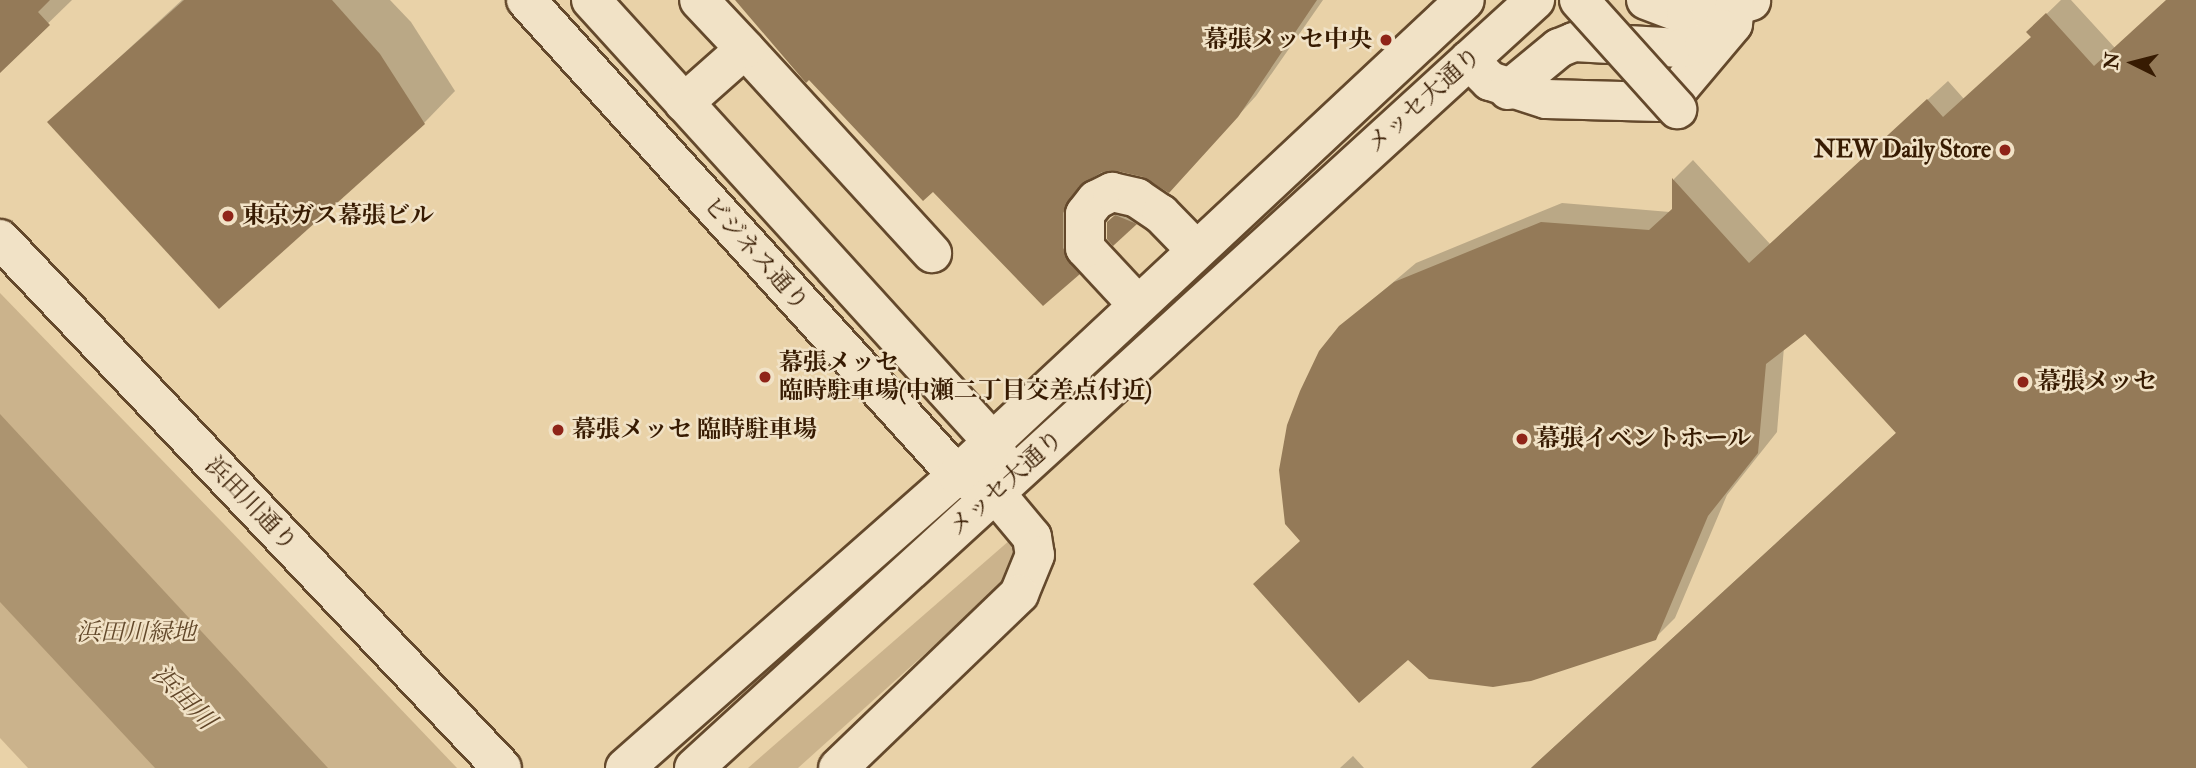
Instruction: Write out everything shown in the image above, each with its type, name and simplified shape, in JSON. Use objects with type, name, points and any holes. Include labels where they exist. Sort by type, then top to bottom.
[{"type":"street","name":"ビジネス通り","points":[[526,0],[957,475],[1003,488],[992,441],[590,0]]},
{"type":"street","points":[[699,0],[932,253]]},
{"type":"street","name":"メッセ大通り","points":[[625,768],[957,475],[1195,249],[1465,0]]},
{"type":"street","name":"メッセ大通り","points":[[694,768],[1535,0]]},
{"type":"street","points":[[1579,0],[1677,109]]},
{"type":"street","points":[[1646,0],[1686,15],[1744,3]]},
{"type":"street","points":[[1508,90],[1559,48],[1574,42],[1668,49],[1704,44],[1729,22],[1744,3]]},
{"type":"street","points":[[1469,60],[1490,81],[1508,90],[1546,99],[1660,102],[1680,87],[1733,24],[1744,3]]},
{"type":"street","points":[[684,103],[745,48]]},
{"type":"street","points":[[1137,304],[1085,247],[1085,214],[1096,200],[1112,192],[1138,198],[1161,214],[1195,249]]},
{"type":"street","name":"浜田川通り","points":[[0,239],[502,768]]},
{"type":"street","points":[[838,768],[1019,594],[1035,555],[1032,537],[1003,488]]},
{"type":"green space","name":"浜田川緑地","points":[[0,293],[457,768],[28,768],[0,738]]},
{"type":"green space","points":[[1010,540],[1018,552],[1007,580],[798,768],[748,768]]},
{"type":"water","name":"浜田川","points":[[0,414],[328,768],[155,768],[0,602]]},
{"type":"building","points":[[0,0],[50,0],[38,12],[50,25],[0,73]]},
{"type":"building","name":"東京ガス幕張ビル","points":[[184,0],[332,0],[380,54],[425,124],[219,309],[47,122]]},
{"type":"building","points":[[735,0],[1317,0],[1238,117],[1169,193],[1143,177],[1117,171],[1102,172],[1079,186],[1063,213],[1063,248],[1080,274],[1043,306],[933,192],[923,201],[809,80],[806,83]]},
{"type":"building","points":[[2166,0],[2196,0],[2196,768],[1531,768],[1896,433],[1805,334],[1766,364],[1758,453],[1708,516],[1656,640],[1531,681],[1493,687],[1429,679],[1408,660],[1359,703],[1253,584],[1300,541],[1285,524],[1279,470],[1287,425],[1300,391],[1319,351],[1339,326],[1394,282],[1541,222],[1649,230],[1672,209],[1672,178],[1749,263],[1927,99],[1943,117],[2031,37],[2026,32],[2046,13],[2094,66]]},
{"type":"building","points":[[1115,215],[1137,224],[1113,246],[1107,239],[1107,222]]},
{"type":"place","name":"幕張メッセ中央","points":[[1386,40]]},
{"type":"place","name":"NEW Daily Store","points":[[2005,150]]},
{"type":"place","name":"東京ガス幕張ビル","points":[[228,216]]},
{"type":"place","name":"幕張メッセ 臨時駐車場(中瀬二丁目交差点付近)","points":[[765,377]]},
{"type":"place","name":"幕張メッセ","points":[[2023,382]]},
{"type":"place","name":"幕張メッセ 臨時駐車場","points":[[558,430]]},
{"type":"place","name":"幕張イベントホール","points":[[1522,439]]}]
